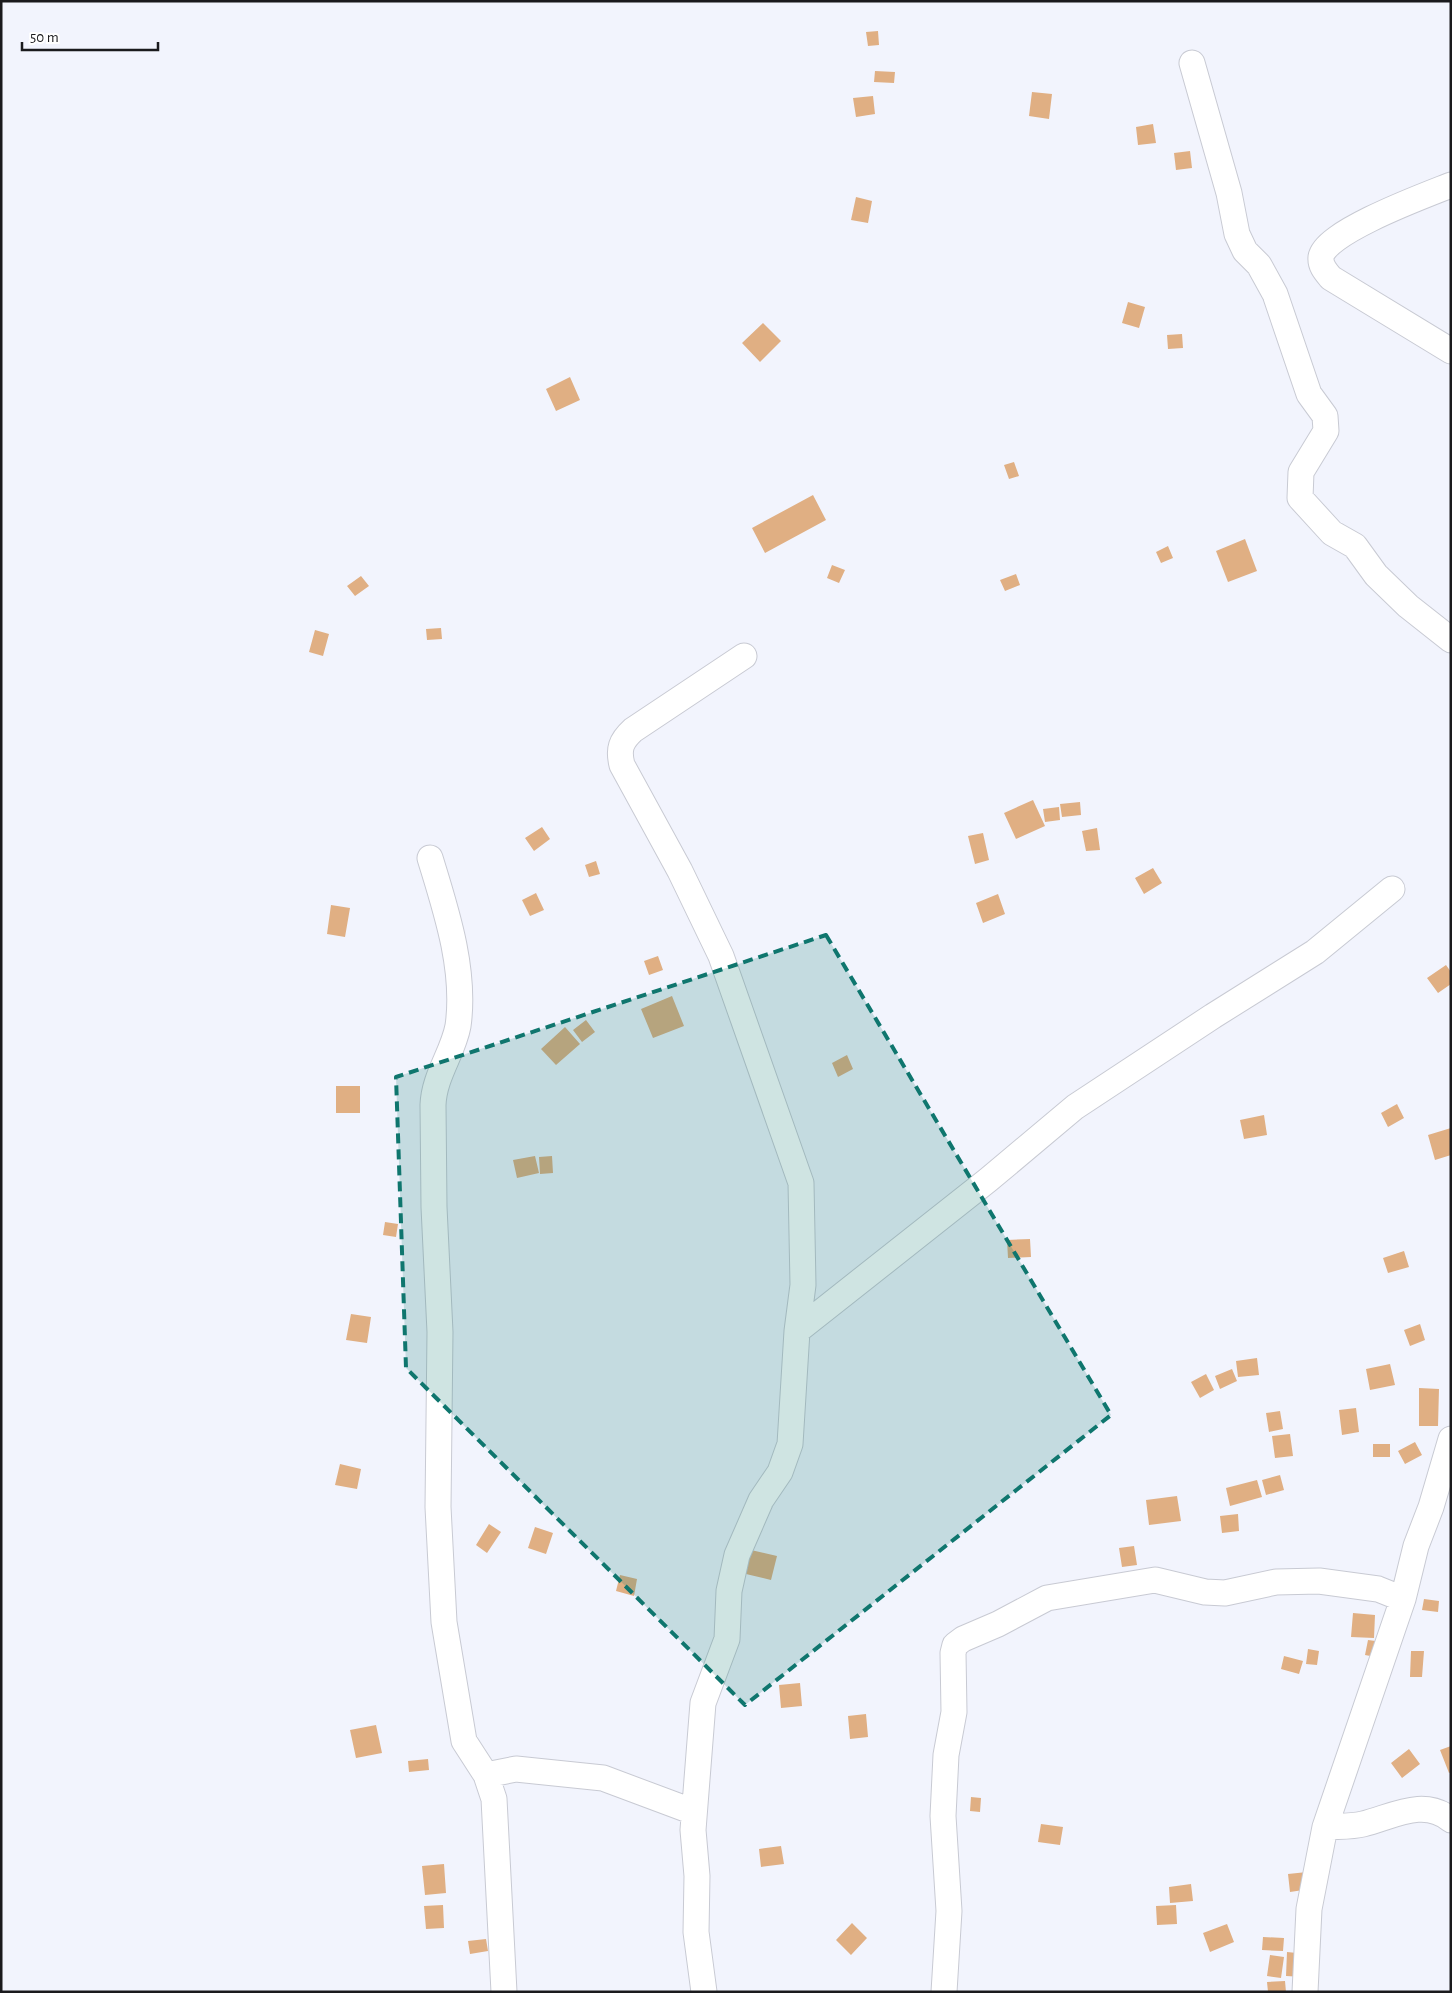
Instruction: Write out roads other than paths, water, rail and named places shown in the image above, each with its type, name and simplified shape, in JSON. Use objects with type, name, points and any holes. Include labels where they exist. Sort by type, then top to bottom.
[{"type":"street","points":[[1192,63],[1229,193],[1237,234],[1245,251],[1259,266],[1275,294],[1309,394],[1324,416],[1326,431],[1301,472],[1300,498],[1332,533],[1355,546],[1376,575],[1408,606],[1451,640]]},
{"type":"street","points":[[1451,185],[1364,222],[1326,246],[1321,258],[1323,268],[1331,278],[1451,351]]},
{"type":"street","points":[[704,1992],[696,1932],[694,1812],[704,1703],[726,1639],[729,1591],[737,1555],[761,1500],[780,1472],[790,1444],[797,1331],[804,1285],[801,1183],[721,956],[680,871],[622,765],[618,752],[624,739],[633,730],[744,656]]},
{"type":"street","points":[[430,858],[451,924],[458,982],[458,1026],[433,1091],[434,1208],[440,1332],[438,1507],[444,1622],[464,1741],[486,1775],[494,1799],[504,1992]]},
{"type":"street","points":[[797,1331],[988,1180],[1075,1107],[1213,1016],[1315,952],[1392,889]]},
{"type":"street","points":[[1305,1992],[1309,1909],[1325,1827],[1403,1599],[1416,1546],[1431,1507],[1451,1439]]},
{"type":"street","points":[[944,1992],[949,1911],[943,1816],[946,1755],[954,1712],[953,1653],[955,1645],[963,1639],[998,1624],[1048,1598],[1155,1580],[1205,1592],[1225,1593],[1276,1582],[1319,1581],[1378,1589],[1403,1599]]},
{"type":"street","points":[[486,1775],[516,1769],[603,1778],[694,1812]]},
{"type":"street","points":[[1325,1827],[1361,1825],[1408,1810],[1427,1809],[1451,1820]]}]
